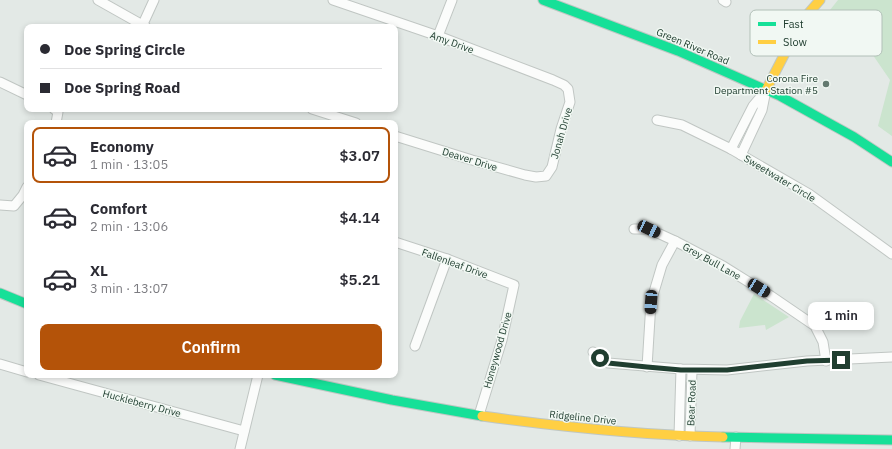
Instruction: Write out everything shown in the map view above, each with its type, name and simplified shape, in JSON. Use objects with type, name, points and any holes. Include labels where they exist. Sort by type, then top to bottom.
[{"type":"street","points":[[98,0],[141,24]]},
{"type":"street","points":[[146,24],[154,0]]},
{"type":"street","name":"Amy Drive","points":[[333,0],[438,36],[564,84],[568,89]]},
{"type":"street","points":[[438,36],[452,0]]},
{"type":"street","name":"Green River Road","points":[[543,0],[567,4],[780,96],[870,147],[892,162]]},
{"type":"street","points":[[811,10],[820,0]]},
{"type":"street","points":[[731,149],[753,106],[766,90],[784,56]]},
{"type":"street","points":[[0,82],[24,94]]},
{"type":"street","name":"Jonah Drive","points":[[546,176],[552,166],[561,129],[570,102],[568,89]]},
{"type":"street","points":[[741,155],[762,110],[766,90]]},
{"type":"street","points":[[321,112],[347,120]]},
{"type":"street","name":"Sweetwater Circle","points":[[658,120],[682,125],[731,149],[809,194],[892,254]]},
{"type":"street","name":"Deaver Drive","points":[[398,137],[525,175],[536,177],[546,176]]},
{"type":"street","points":[[0,205],[14,206],[24,193]]},
{"type":"street","name":"Grey Bull Lane","points":[[634,229],[649,229],[723,266],[815,326],[823,342],[826,361]]},
{"type":"street","points":[[647,367],[651,302],[662,265],[675,241]]},
{"type":"street","name":"Fallenleaf Drive","points":[[398,243],[447,259],[514,285]]},
{"type":"street","points":[[415,346],[447,259]]},
{"type":"street","name":"Honeywood Drive","points":[[479,415],[502,340],[514,285]]},
{"type":"street","points":[[0,293],[24,303]]},
{"type":"street","points":[[593,352],[608,363],[681,370],[727,370],[807,361],[892,357]]},
{"type":"street","points":[[0,364],[24,371]]},
{"type":"street","name":"Bear Road","points":[[680,436],[681,370]]},
{"type":"street","name":"Bear Road","points":[[690,436],[692,370]]},
{"type":"street","name":"Huckleberry Drive","points":[[50,378],[244,431]]},
{"type":"street","points":[[240,449],[257,378]]},
{"type":"street","name":"Ridgeline Drive","points":[[289,378],[378,397],[479,415],[589,429],[680,436],[736,437],[847,445],[892,440]]},
{"type":"street","points":[[735,449],[736,437]]},
{"type":"green space","points":[[838,0],[892,0],[892,136],[878,126],[890,80],[874,56],[882,56],[882,10],[830,10]]},
{"type":"green space","points":[[754,294],[789,317],[766,330],[765,325],[739,328],[740,321]]},
{"type":"traffic: fast","points":[[543,0],[678,51],[780,96],[854,137],[892,162]]},
{"type":"traffic: fast","points":[[0,293],[24,303]]},
{"type":"traffic: fast","points":[[289,378],[392,400],[482,416]]},
{"type":"traffic: fast","points":[[723,437],[892,440]]},
{"type":"traffic: slow","points":[[811,10],[820,0]]},
{"type":"traffic: slow","points":[[766,90],[784,56]]},
{"type":"traffic: slow","points":[[482,416],[602,430],[723,437]]},
{"type":"place","name":"Corona Fire Department Station #5","points":[[826,84]]},
{"type":"route","points":[[600,358],[608,363],[681,370],[727,370],[807,361],[841,360]]}]
